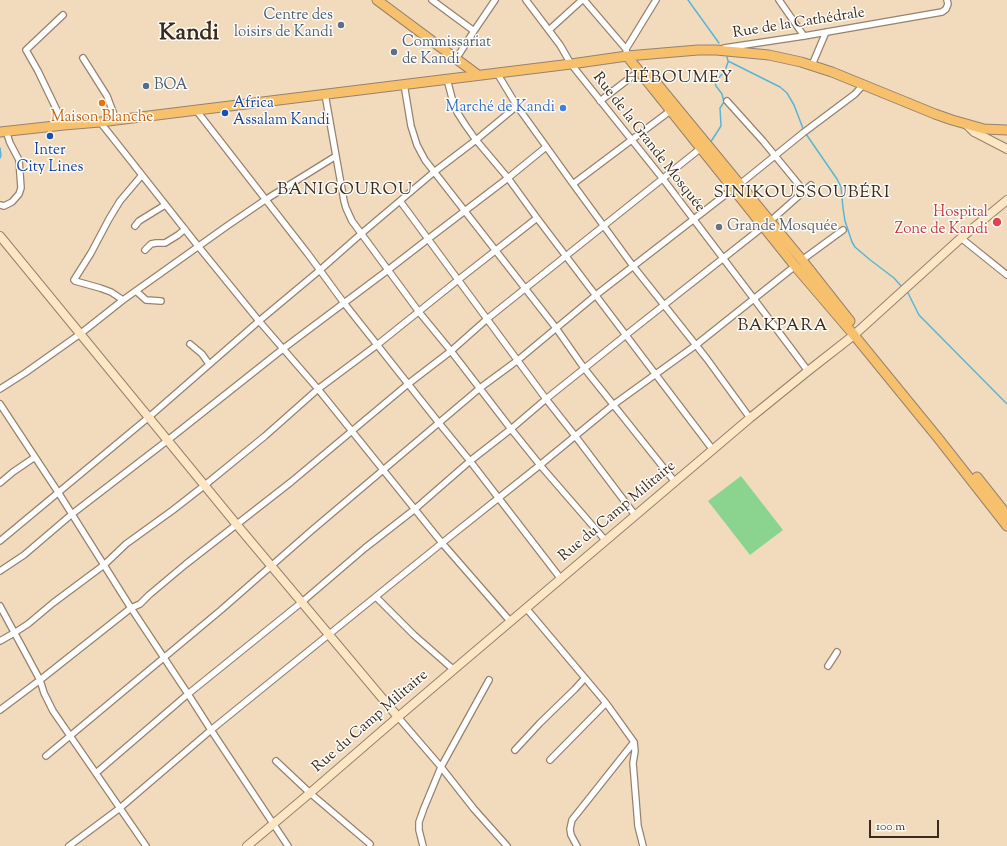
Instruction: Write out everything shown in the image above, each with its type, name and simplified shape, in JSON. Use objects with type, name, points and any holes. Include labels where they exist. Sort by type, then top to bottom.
[{"type":"main road","points":[[377,0],[478,75]]},
{"type":"main road","points":[[3,132],[100,122],[571,64],[629,53],[698,50],[716,50],[782,57],[832,72],[935,114],[966,124],[984,128],[1007,130]]},
{"type":"main road","points":[[629,53],[638,71],[670,111],[701,148],[737,186],[764,226],[799,263]]},
{"type":"main road","points":[[629,53],[672,103],[856,333],[1007,526]]},
{"type":"main road","points":[[856,333],[941,432],[1007,515]]},
{"type":"street","points":[[432,0],[474,31]]},
{"type":"street","name":"Rue de la Grande Mosquée","points":[[526,0],[560,45],[571,64],[754,298],[808,371]]},
{"type":"street","points":[[549,30],[583,0],[629,53],[656,0]]},
{"type":"street","points":[[779,0],[804,36]]},
{"type":"street","name":"Rue de la Cathédrale","points":[[716,50],[942,12],[946,9],[948,4],[947,0]]},
{"type":"street","points":[[456,59],[493,1]]},
{"type":"street","points":[[63,15],[26,50],[64,125]]},
{"type":"street","points":[[812,65],[826,32]]},
{"type":"street","points":[[83,58],[107,96],[116,120]]},
{"type":"street","points":[[600,101],[638,71]]},
{"type":"street","points":[[497,73],[517,106],[633,266],[696,345],[750,418]]},
{"type":"street","points":[[447,79],[457,112],[476,140],[508,178],[713,450]]},
{"type":"street","points":[[404,84],[411,126],[417,145],[425,160],[556,328],[584,368],[675,482]]},
{"type":"street","points":[[46,756],[164,658],[272,566],[310,531],[480,388],[518,360],[596,295],[855,94],[864,84]]},
{"type":"street","points":[[326,94],[346,208],[352,221],[419,312],[511,429],[605,540]]},
{"type":"street","points":[[727,101],[763,141],[804,191]]},
{"type":"street","points":[[0,541],[149,417],[434,172],[517,106]]},
{"type":"street","points":[[196,110],[344,303],[499,498],[560,579]]},
{"type":"street","points":[[573,184],[670,111]]},
{"type":"street","points":[[100,122],[259,321],[318,389],[442,543],[510,621]]},
{"type":"street","points":[[966,124],[974,132],[1007,149]]},
{"type":"street","points":[[0,205],[4,206],[12,202],[19,194],[20,188],[19,160],[3,132]]},
{"type":"street","points":[[0,571],[24,555],[72,514],[284,348],[508,178],[546,147]]},
{"type":"street","points":[[0,710],[130,608],[140,604],[165,582],[291,482],[408,384],[451,351],[487,318],[701,148]]},
{"type":"street","points":[[0,389],[80,334],[123,300],[198,246],[265,200],[336,156]]},
{"type":"street","points":[[123,300],[111,292],[74,280],[120,201],[142,175]]},
{"type":"street","points":[[776,217],[811,185]]},
{"type":"street","name":"Rue du Camp Militaire","points":[[247,846],[605,540],[750,418],[856,333],[961,238],[1007,200]]},
{"type":"street","points":[[400,201],[546,399],[576,436],[635,515]]},
{"type":"street","points":[[135,226],[139,221],[165,205]]},
{"type":"street","points":[[0,641],[28,624],[53,603],[104,565],[136,536],[205,485],[318,389],[377,345],[537,218]]},
{"type":"street","points":[[96,773],[188,694],[302,602],[365,548],[415,509],[470,461],[584,368],[764,226]]},
{"type":"street","points":[[145,250],[151,244],[165,243],[185,229]]},
{"type":"street","points":[[69,846],[120,808],[211,730],[613,405],[696,345],[754,298],[843,230]]},
{"type":"street","points":[[0,236],[329,635],[441,767],[474,810],[507,846]]},
{"type":"street","points":[[961,238],[1007,275]]},
{"type":"street","points":[[136,292],[146,300],[161,301]]},
{"type":"street","points":[[190,344],[202,354],[209,364]]},
{"type":"street","points":[[0,404],[58,492],[130,608],[288,846]]},
{"type":"street","points":[[0,483],[35,457]]},
{"type":"street","points":[[376,597],[414,635],[454,670]]},
{"type":"street","points":[[0,606],[40,680],[53,711],[146,846]]},
{"type":"street","points":[[526,608],[606,703],[634,742],[635,751],[633,763],[638,826],[642,846]]},
{"type":"street","points":[[828,666],[837,652]]},
{"type":"street","points":[[515,750],[585,678]]},
{"type":"street","points":[[423,846],[419,830],[419,822],[424,808],[441,767],[488,680]]},
{"type":"street","points":[[550,760],[606,703]]},
{"type":"street","points":[[577,846],[571,836],[570,829],[572,820],[634,742]]},
{"type":"street","points":[[276,761],[310,793],[370,844]]},
{"type":"green space","points":[[741,476],[783,530],[750,555],[708,501]]},
{"type":"waterway","points":[[688,0],[719,43]]},
{"type":"waterway","points":[[727,57],[728,61],[780,87],[787,93],[794,105],[804,131]]},
{"type":"waterway","points":[[710,143],[721,126],[720,108],[724,102],[722,94],[715,82],[725,71],[728,62]]},
{"type":"waterway","points":[[806,134],[841,187],[845,221],[855,247],[894,278],[902,287]]},
{"type":"waterway","points":[[0,148],[0,158]]},
{"type":"waterway","points":[[908,293],[919,315],[1007,404]]},
{"type":"place","name":"Centre des loisirs de Kandi","points":[[341,25]]},
{"type":"place","name":"Commissariat de Kandi","points":[[394,52]]},
{"type":"place","name":"BOA","points":[[146,86]]},
{"type":"place","name":"Maison Blanche","points":[[102,103]]},
{"type":"place","name":"Marché de Kandi","points":[[563,108]]},
{"type":"place","name":"Africa Assalam Kandi","points":[[225,113]]},
{"type":"place","name":"Inter City Lines","points":[[50,136]]},
{"type":"place","name":"Hospital Zone de Kandi","points":[[997,222]]},
{"type":"place","name":"Grande Mosquée","points":[[719,227]]},
{"type":"district","name":"Kandi","points":[[189,35]]},
{"type":"district","name":"HÉBOUMEY","points":[[679,79]]},
{"type":"district","name":"BANIGOUROU","points":[[345,191]]},
{"type":"district","name":"SINIKOUSSOUBÉRI","points":[[802,194]]},
{"type":"district","name":"BAKPARA","points":[[783,327]]}]
